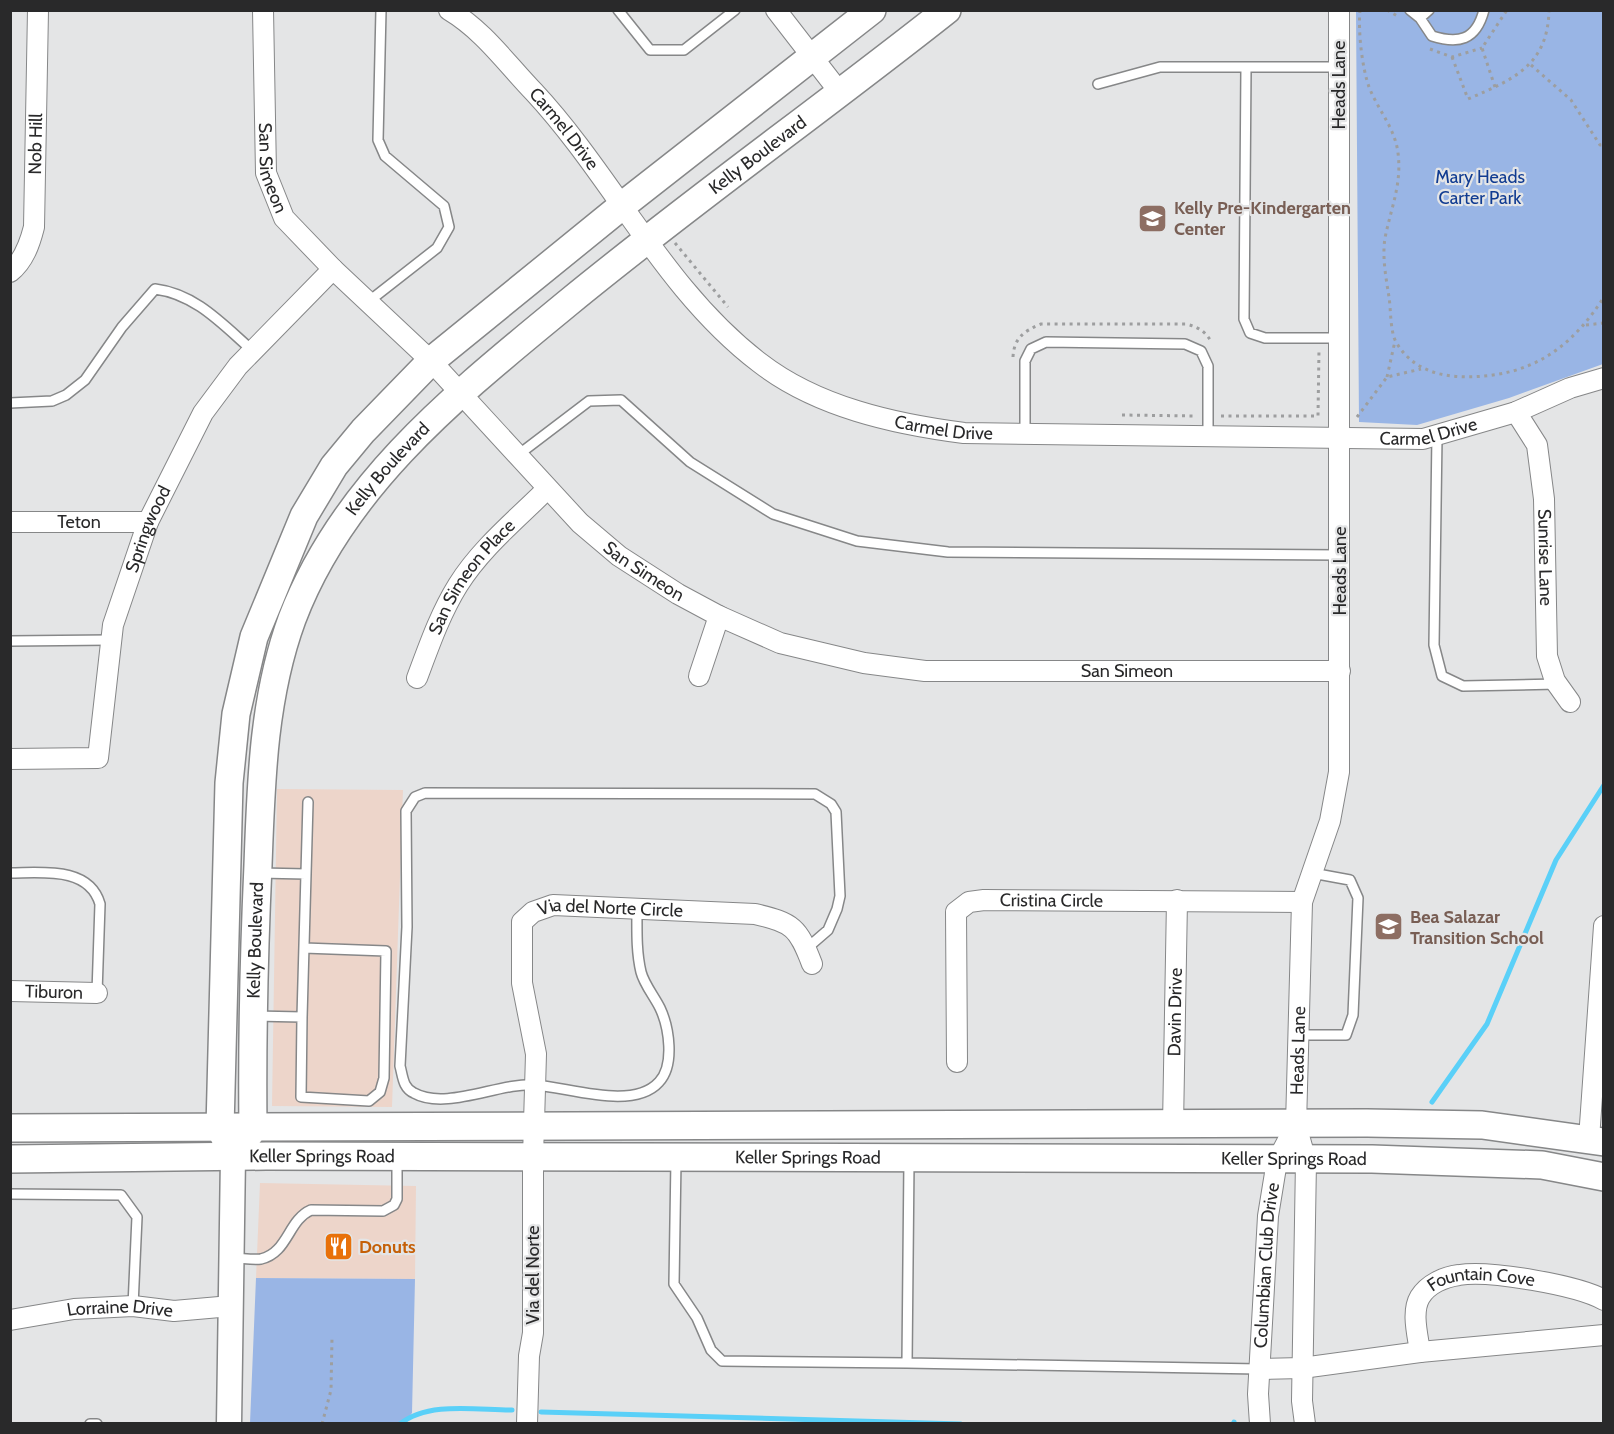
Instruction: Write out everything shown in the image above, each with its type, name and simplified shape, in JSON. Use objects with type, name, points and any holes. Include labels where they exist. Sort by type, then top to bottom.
[{"type":"main road","name":"Kelly Boulevard","points":[[233,1156],[220,1128],[229,783],[236,714],[254,637],[304,516],[334,466],[363,431],[431,361],[623,205],[872,10]]},
{"type":"main road","name":"Kelly Boulevard","points":[[253,1129],[252,1016],[261,778],[267,725],[291,622],[308,580],[356,502],[387,464],[460,392],[647,238],[841,94],[947,10]]},
{"type":"main road","points":[[227,873],[257,873]]},
{"type":"main road","name":"Keller Springs Road","points":[[10,1128],[253,1129],[368,1114],[534,1126],[1482,1125],[1596,1141]]},
{"type":"main road","points":[[909,1159],[910,1126]]},
{"type":"main road","points":[[233,1156],[253,1129]]},
{"type":"main road","name":"Keller Springs Road","points":[[10,1158],[233,1156],[1277,1161],[1372,1159],[1542,1165],[1604,1177]]},
{"type":"street","name":"Nob Hill","points":[[10,272],[17,267],[30,243],[34,227],[38,10]]},
{"type":"street","name":"San Simeon","points":[[263,10],[266,173],[284,218],[333,269],[431,361],[547,489],[619,556],[678,594],[719,616],[780,643],[864,663],[925,671],[1340,671]]},
{"type":"street","name":"Carmel Drive","points":[[449,10],[491,42],[585,151],[679,281],[718,325],[760,364],[808,392],[905,425],[964,433],[1422,439],[1516,412],[1570,388],[1604,378]]},
{"type":"street","points":[[776,10],[841,94]]},
{"type":"street","name":"Heads Lane","points":[[1296,1125],[1302,902],[1330,820],[1340,772],[1339,10]]},
{"type":"street","name":"Springwood","points":[[10,759],[98,758],[111,640],[125,584],[148,522],[203,413],[238,366],[333,269]]},
{"type":"street","name":"Sunrise Lane","points":[[1516,412],[1537,445],[1542,476],[1547,572],[1547,656],[1557,684],[1570,702]]},
{"type":"street","name":"San Simeon Place","points":[[417,678],[440,618],[459,583],[483,553],[547,489]]},
{"type":"street","name":"Teton","points":[[10,522],[148,522]]},
{"type":"street","points":[[699,676],[719,616]]},
{"type":"street","name":"Cristina Circle","points":[[957,1062],[956,912],[969,902],[1178,900],[1302,902]]},
{"type":"street","name":"Davin Drive","points":[[1173,1126],[1178,900]]},
{"type":"street","name":"Via del Norte Circle","points":[[534,1126],[536,1054],[522,983],[522,922],[533,912],[554,905],[754,914],[783,921],[801,936],[809,957]]},
{"type":"street","points":[[1596,1141],[1604,926]]},
{"type":"street","name":"Tiburon","points":[[10,991],[97,993]]},
{"type":"street","name":"Columbian Club Drive","points":[[1260,1424],[1259,1369],[1268,1216],[1277,1161],[1296,1125]]},
{"type":"street","name":"Columbian Club Drive","points":[[1296,1125],[1306,1161],[1302,1368],[1305,1424]]},
{"type":"street","name":"Via del Norte","points":[[527,1424],[529,1356],[533,1333],[534,1126]]},
{"type":"street","name":"Kelly Boulevard","points":[[229,1424],[233,1156]]},
{"type":"street","name":"Fountain Cove","points":[[1420,1352],[1416,1311],[1419,1298],[1427,1288],[1441,1279],[1460,1274],[1508,1278],[1554,1284],[1604,1300]]},
{"type":"street","name":"Lorraine Drive","points":[[10,1320],[74,1309],[133,1306],[174,1311],[231,1306]]},
{"type":"street","points":[[1259,1369],[1302,1368],[1420,1352],[1604,1335]]},
{"type":"lane","points":[[368,302],[437,248],[449,227],[444,206],[385,156],[378,140],[381,10]]},
{"type":"lane","points":[[618,10],[650,50],[670,51],[684,50],[735,10]]},
{"type":"lane","points":[[1410,10],[1420,18],[1432,36],[1453,42],[1471,34],[1482,20],[1484,10]]},
{"type":"lane","points":[[1420,18],[1430,10]]},
{"type":"lane","points":[[1098,84],[1160,67],[1339,67]]},
{"type":"lane","points":[[1246,67],[1244,319],[1250,333],[1265,338],[1340,338]]},
{"type":"lane","points":[[10,403],[52,401],[66,394],[84,380],[122,327],[154,289],[169,291],[193,300],[253,351]]},
{"type":"lane","points":[[1025,434],[1025,361],[1031,349],[1046,342],[1185,344],[1201,351],[1208,366],[1208,436]]},
{"type":"lane","points":[[518,455],[589,401],[621,400],[690,462],[773,514],[857,541],[948,552],[1340,555]]},
{"type":"lane","points":[[1437,436],[1434,645],[1442,676],[1463,686],[1557,684]]},
{"type":"lane","points":[[10,640],[111,640]]},
{"type":"lane","points":[[637,908],[641,974],[661,1011],[668,1033],[668,1061],[660,1082],[646,1091],[628,1096],[606,1096],[536,1084],[516,1085],[448,1098],[426,1097],[415,1094],[405,1087],[400,1066],[407,927],[406,811],[415,797],[425,793],[815,794],[831,804],[836,812],[840,897],[828,930],[809,957]]},
{"type":"lane","points":[[304,948],[386,951],[384,1078],[380,1092],[368,1114],[301,1097],[302,1017],[308,802]]},
{"type":"lane","points":[[10,873],[55,873],[72,876],[85,881],[97,894],[100,904],[97,993]]},
{"type":"lane","points":[[257,873],[306,874]]},
{"type":"lane","points":[[1300,1035],[1346,1035],[1353,1015],[1358,898],[1350,880],[1312,873]]},
{"type":"lane","points":[[252,1016],[302,1017]]},
{"type":"lane","points":[[232,1258],[260,1259],[271,1254],[282,1245],[300,1215],[311,1210],[383,1211],[394,1205],[397,1199],[398,1157]]},
{"type":"lane","points":[[676,1158],[674,1284],[697,1318],[711,1350],[722,1361],[1259,1369]]},
{"type":"lane","points":[[907,1363],[909,1159]]},
{"type":"lane","points":[[10,1194],[121,1195],[137,1217],[133,1306]]},
{"type":"lane","points":[[90,1424],[97,1424]]},
{"type":"path","points":[[1495,87],[1482,48],[1507,10]]},
{"type":"path","points":[[1452,57],[1468,99],[1517,77],[1531,65],[1549,29],[1549,10]]},
{"type":"path","points":[[1357,417],[1387,377],[1395,341],[1385,272],[1385,240],[1400,179],[1398,150],[1388,120],[1369,86],[1362,52],[1361,11]]},
{"type":"path","points":[[1531,65],[1571,100],[1602,145],[1604,152]]},
{"type":"path","points":[[678,234],[675,244],[735,316]]},
{"type":"path","points":[[1387,377],[1421,369],[1472,378],[1509,373],[1541,360],[1571,340],[1586,325],[1604,297]]},
{"type":"path","points":[[1586,325],[1604,322]]},
{"type":"path","points":[[1395,341],[1421,369]]},
{"type":"path","points":[[1116,415],[1318,416]]},
{"type":"path","points":[[322,1424],[331,1390],[332,1338]]},
{"type":"shaded area","points":[[277,789],[403,790],[392,1107],[272,1106]]},
{"type":"shaded area","points":[[260,1183],[416,1186],[415,1279],[256,1278]]},
{"type":"green space","name":"Mary Heads Carter Park","points":[[1356,11],[1603,11],[1603,364],[1509,398],[1417,425],[1359,422]]},
{"type":"green space","points":[[256,1278],[415,1279],[412,1413],[404,1423],[250,1423]]},
{"type":"waterway","points":[[1432,1102],[1487,1024],[1556,860],[1604,785]]},
{"type":"waterway","points":[[400,1424],[411,1417],[439,1409],[512,1410]]},
{"type":"waterway","points":[[541,1412],[961,1424]]},
{"type":"place","name":"Kelly Pre-Kindergarten Center","points":[[1153,218]]},
{"type":"place","name":"Bea Salazar Transition School","points":[[1389,927]]},
{"type":"place","name":"Donuts","points":[[338,1247]]}]
